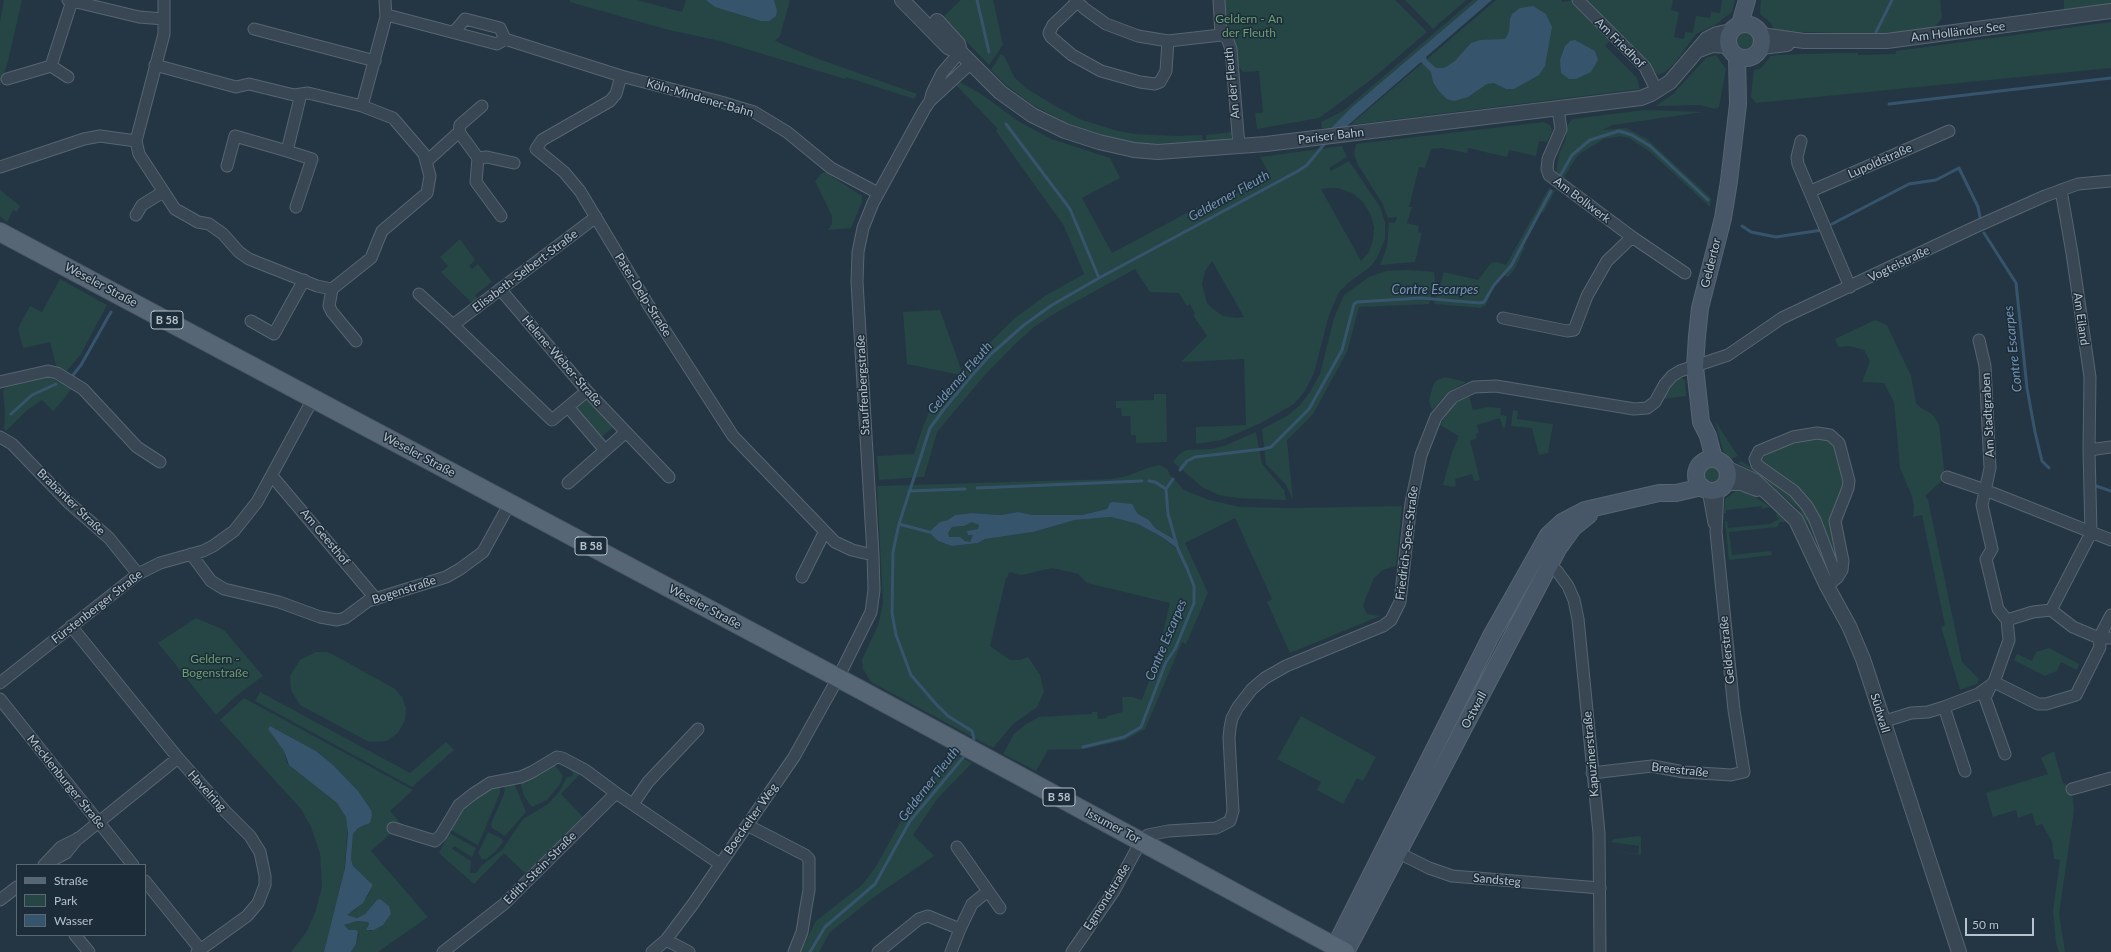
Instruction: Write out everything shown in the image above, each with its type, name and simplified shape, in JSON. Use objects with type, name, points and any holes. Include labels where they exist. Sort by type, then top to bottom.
[{"type":"main road","points":[[1745,40],[1747,0]]},
{"type":"main road","points":[[1745,40],[1753,0]]},
{"type":"main road","name":"Geldertor","points":[[1712,476],[1699,435],[1701,422],[1695,367],[1700,308],[1723,218],[1745,40]]},
{"type":"main road","name":"Weseler Straße","points":[[0,232],[314,397],[838,678]]},
{"type":"main road","name":"Ostwall","points":[[1392,851],[1487,642],[1530,565],[1554,529],[1572,515],[1585,510],[1659,493],[1676,493],[1712,476]]},
{"type":"main road","name":"Ostwall","points":[[1340,951],[1392,851],[1562,542],[1573,528],[1600,507]]},
{"type":"main road","points":[[1530,565],[1542,564],[1549,566]]},
{"type":"main road","name":"Issumer Tor","points":[[838,678],[1141,841],[1340,951]]},
{"type":"street","points":[[164,0],[164,34],[136,141],[139,154],[175,209],[198,222],[209,224],[223,234],[239,252],[249,259],[317,286],[332,289]]},
{"type":"street","points":[[362,106],[387,15],[385,0]]},
{"type":"street","points":[[902,0],[948,47],[960,52]]},
{"type":"street","points":[[915,0],[954,39],[958,44],[960,52]]},
{"type":"street","name":"An der Fleuth","points":[[1219,0],[1221,35],[1227,38],[1231,49],[1239,146]]},
{"type":"street","name":"Am Friedhof","points":[[1578,0],[1645,67],[1657,91]]},
{"type":"street","points":[[51,66],[70,1],[139,17],[164,19]]},
{"type":"street","points":[[1168,41],[1166,71],[1160,82],[1155,84],[1140,82],[1101,71],[1072,55],[1051,37],[1049,33],[1053,25],[1076,1],[1096,18],[1118,29],[1138,36],[1168,41],[1221,35]]},
{"type":"street","name":"Am Holländer See","points":[[1745,40],[1886,41],[2111,11]]},
{"type":"street","name":"Köln-Mindener-Bahn","points":[[387,15],[497,44],[505,39]]},
{"type":"street","name":"Köln-Mindener-Bahn","points":[[454,32],[465,19],[500,28],[505,39],[621,76],[754,112],[787,132],[831,168],[878,193]]},
{"type":"street","points":[[254,29],[375,61]]},
{"type":"street","name":"Pariser Bahn","points":[[960,52],[1020,108],[1048,124],[1080,137],[1117,147],[1168,152],[1317,138],[1633,100],[1657,91],[1678,74],[1711,36],[1745,40]]},
{"type":"street","name":"Stauffenbergstraße","points":[[838,678],[871,612],[874,590],[856,272],[858,252],[863,228],[878,193],[930,101],[932,93],[942,73],[960,52]]},
{"type":"street","name":"Stauffenbergstraße","points":[[930,101],[971,63]]},
{"type":"street","points":[[7,79],[51,66],[68,76]]},
{"type":"street","points":[[155,66],[236,87],[249,84],[294,95],[308,93],[362,106],[392,118],[424,154],[430,176],[427,194],[382,231],[371,258],[332,289],[329,306],[332,312],[356,341]]},
{"type":"street","name":"Pater-Delp-Straße","points":[[621,76],[616,94],[610,101],[542,140],[537,146],[540,153],[570,178],[596,217],[649,306],[728,429],[759,465],[824,533],[843,546],[873,555]]},
{"type":"street","points":[[287,151],[301,94]]},
{"type":"street","points":[[427,161],[459,132],[460,125],[482,106]]},
{"type":"street","name":"Am Bollwerk","points":[[1558,109],[1561,129],[1548,159],[1547,169],[1549,175],[1632,237],[1685,272]]},
{"type":"street","name":"Lupoldstraße","points":[[1811,191],[1949,131]]},
{"type":"street","points":[[459,132],[478,158],[476,182],[500,216]]},
{"type":"street","points":[[0,167],[84,139],[100,136],[136,141]]},
{"type":"street","points":[[227,166],[235,136],[312,159],[296,207]]},
{"type":"street","points":[[1801,141],[1797,158],[1798,164],[1811,191],[1850,287]]},
{"type":"street","points":[[478,158],[486,157],[514,163]]},
{"type":"street","name":"Vogteistraße","points":[[1695,367],[1728,355],[1782,318],[1973,228],[2060,190],[2078,184],[2111,181]]},
{"type":"street","name":"Am Eiland","points":[[2051,610],[2091,533],[2089,450],[2090,376],[2072,253],[2060,190]]},
{"type":"street","points":[[136,215],[142,205],[163,192]]},
{"type":"street","name":"Elisabeth-Selbert-Straße","points":[[453,325],[596,217]]},
{"type":"street","points":[[1503,318],[1567,332],[1574,330],[1587,296],[1607,260],[1632,237]]},
{"type":"street","points":[[251,322],[274,334],[304,280]]},
{"type":"street","name":"Helene-Weber-Straße","points":[[500,289],[587,391],[669,477]]},
{"type":"street","points":[[419,294],[552,420],[587,391]]},
{"type":"street","name":"Am Stadtgraben","points":[[1979,340],[1985,366],[1990,468],[1982,505],[1992,549],[1986,559],[1998,608],[2007,620]]},
{"type":"street","name":"Friedrich-Spee-Straße","points":[[1141,841],[1148,835],[1160,832],[1216,828],[1230,821],[1233,812],[1230,728],[1232,718],[1245,697],[1259,682],[1271,673],[1383,626],[1391,620],[1400,602],[1411,503],[1421,455],[1431,425],[1453,397],[1471,388],[1496,386],[1641,409],[1647,408],[1655,402],[1665,384],[1672,376],[1680,371],[1695,367]]},
{"type":"street","points":[[0,382],[48,371],[57,373],[83,389],[137,447],[160,462]]},
{"type":"street","name":"Fürstenberger Straße","points":[[0,683],[138,574],[160,563],[213,546],[234,531],[252,511],[314,397]]},
{"type":"street","points":[[568,407],[605,450]]},
{"type":"street","points":[[568,483],[626,432]]},
{"type":"street","points":[[1816,433],[1830,435],[1839,443],[1849,481],[1848,488],[1835,521],[1843,561],[1842,570],[1832,582],[1807,506],[1794,491],[1757,465],[1755,459],[1759,451],[1793,437],[1816,433]]},
{"type":"street","name":"Brabanter Straße","points":[[0,436],[12,444],[68,502],[109,538],[138,574]]},
{"type":"street","points":[[2089,450],[2111,447]]},
{"type":"street","name":"Am Geesthof","points":[[272,476],[376,599]]},
{"type":"street","name":"Südwall","points":[[1712,476],[1750,477],[1796,520],[1832,582],[1842,611],[1860,652],[1959,952]]},
{"type":"street","name":"Gelderstraße","points":[[1712,476],[1711,514],[1716,527],[1734,710],[1744,772]]},
{"type":"street","points":[[1947,477],[1985,490],[2111,540]]},
{"type":"street","name":"Bogenstraße","points":[[191,554],[211,582],[224,589],[279,602],[332,620],[345,618],[368,601],[446,577],[480,555],[510,503]]},
{"type":"street","points":[[802,577],[824,533]]},
{"type":"street","name":"Kapuzinerstraße","points":[[1549,566],[1557,571],[1563,578],[1572,593],[1576,608],[1599,845],[1600,952]]},
{"type":"street","points":[[2005,754],[1985,698],[2009,640],[2007,620],[2033,612],[2051,610],[2073,627],[2099,638],[2111,638]]},
{"type":"street","points":[[1992,684],[2038,704],[2046,704],[2076,695],[2100,647],[2099,638],[2111,615]]},
{"type":"street","name":"Havelring","points":[[71,626],[178,758],[213,798],[250,836],[260,852],[265,868],[265,885],[260,899],[253,910],[240,922],[198,951]]},
{"type":"street","name":"Boeckelter Weg","points":[[652,952],[666,940],[794,757],[838,678]]},
{"type":"street","points":[[1882,722],[1911,713],[1928,712],[1944,707],[1978,694],[1992,684]]},
{"type":"street","name":"Mecklenburger Straße","points":[[0,699],[132,864]]},
{"type":"street","points":[[1944,707],[1965,771]]},
{"type":"street","points":[[633,804],[648,782],[698,729]]},
{"type":"street","points":[[393,828],[435,841],[441,835],[459,805],[473,794],[490,783],[521,777],[557,757],[585,770],[720,864]]},
{"type":"street","points":[[45,864],[61,847],[79,838],[178,758]]},
{"type":"street","name":"Breestraße","points":[[1592,773],[1652,766],[1684,772],[1731,775],[1744,772]]},
{"type":"street","points":[[2072,789],[2111,778]]},
{"type":"street","name":"Edith-Stein-Straße","points":[[443,952],[504,904],[616,793]]},
{"type":"street","points":[[746,825],[805,855],[809,859],[809,890],[802,932],[794,952]]},
{"type":"street","name":"Egmondstraße","points":[[1072,952],[1114,891],[1141,841]]},
{"type":"street","points":[[957,847],[1000,908]]},
{"type":"street","name":"Sandsteg","points":[[1392,851],[1429,868],[1452,876],[1600,888]]},
{"type":"street","points":[[146,882],[198,951]]},
{"type":"street","points":[[0,900],[16,888]]},
{"type":"street","points":[[950,952],[972,904],[988,891]]},
{"type":"street","points":[[878,952],[919,919],[928,916],[960,929]]},
{"type":"street","points":[[76,936],[88,952]]},
{"type":"street","points":[[666,940],[688,952]]},
{"type":"green space","points":[[4,0],[22,0],[8,61],[0,86],[0,22]]},
{"type":"green space","points":[[570,0],[637,0],[682,12],[686,0],[790,0],[780,36],[775,41],[813,57],[917,94],[914,99],[846,77],[845,79],[720,41],[665,29],[570,2]]},
{"type":"green space","points":[[961,0],[993,0],[1003,45],[989,65],[943,17]]},
{"type":"green space","name":"Geldern - An der Fleuth","points":[[1219,0],[1395,0],[1427,32],[1372,79],[1319,118],[1257,129],[1255,113],[1263,113],[1259,71],[1243,72],[1236,62],[1227,38]]},
{"type":"green space","points":[[1405,0],[1466,0],[1433,29]]},
{"type":"green space","points":[[1473,0],[1478,0],[1352,107],[1331,128],[1322,129],[1321,122],[1343,111]]},
{"type":"green space","points":[[1496,0],[1561,0],[1562,2],[1574,0],[1612,39],[1605,46],[1637,78],[1640,89],[1350,125]]},
{"type":"green space","points":[[1582,0],[1673,0],[1671,10],[1679,12],[1674,37],[1684,39],[1685,32],[1693,33],[1696,16],[1710,18],[1711,12],[1720,13],[1722,0],[1735,0],[1732,12],[1715,25],[1696,34],[1674,64],[1665,72],[1658,75]]},
{"type":"green space","points":[[1761,0],[1940,0],[1942,18],[1934,28],[1922,31],[1872,34],[1774,31],[1771,23],[1760,14]]},
{"type":"green space","points":[[2064,0],[2111,0],[2111,5],[2064,11]]},
{"type":"green space","points":[[2111,22],[2111,68],[1756,103],[1751,97],[1754,70],[1760,69],[1771,56],[1835,53],[1858,53],[1858,55],[1896,54],[1896,51]]},
{"type":"green space","points":[[1745,31],[1751,34],[1754,40],[1751,46],[1745,49],[1739,46],[1736,40],[1739,34]]},
{"type":"green space","points":[[1001,54],[1005,57],[1014,77],[1026,88],[1055,106],[1082,120],[1118,131],[1135,134],[1176,136],[1202,135],[1203,143],[1163,146],[1136,143],[1078,129],[1031,104],[1005,84],[991,70]]},
{"type":"green space","points":[[1716,55],[1726,69],[1719,107],[1715,109],[1700,105],[1656,106],[1673,94],[1706,58]]},
{"type":"green space","points":[[960,82],[981,94],[1018,121],[1051,139],[1110,158],[1120,178],[1082,198],[1112,253],[1198,207],[1202,212],[1270,175],[1260,157],[1342,146],[1347,157],[1329,168],[1331,171],[1349,161],[1380,207],[1385,222],[1385,239],[1377,258],[1370,267],[1348,283],[1339,292],[1329,315],[1314,373],[1305,391],[1294,404],[1261,423],[1222,440],[1196,444],[1196,427],[1246,425],[1244,359],[1181,362],[1207,336],[1193,315],[1195,314],[1190,304],[1187,306],[1179,293],[1150,292],[1135,269],[1057,312],[1034,327],[1014,345],[984,376],[937,432],[924,477],[879,480],[877,456],[914,454],[931,408],[960,375],[907,364],[903,312],[940,310],[962,372],[1015,318],[1045,296],[1084,274],[1064,226],[996,131],[998,129],[956,85]],"holes":[[[1338,188],[1352,193],[1363,202],[1371,215],[1374,228],[1373,240],[1369,252],[1361,261],[1321,189]],[[1212,261],[1244,317],[1237,318],[1223,316],[1207,303],[1202,284],[1205,271]]]},
{"type":"green space","points":[[1645,110],[1703,112],[1613,125],[1602,130],[1626,128],[1647,139],[1711,198],[1710,207],[1649,151],[1629,138],[1620,136],[1604,139],[1581,153],[1575,159],[1563,179],[1556,173],[1559,154],[1565,141],[1568,125],[1572,119]]},
{"type":"green space","points":[[1544,122],[1551,126],[1552,132],[1547,142],[1539,141],[1536,156],[1509,150],[1507,157],[1468,148],[1467,153],[1442,148],[1431,149],[1425,168],[1419,167],[1409,207],[1412,207],[1407,223],[1419,226],[1418,232],[1422,233],[1415,262],[1380,265],[1387,247],[1389,222],[1395,223],[1397,217],[1388,218],[1382,203],[1358,165],[1354,154],[1356,144]]},
{"type":"green space","points":[[1233,132],[1229,141],[1207,143],[1206,135]]},
{"type":"green space","points":[[825,172],[862,196],[862,202],[851,228],[828,230],[832,224],[832,216],[815,181]]},
{"type":"green space","points":[[1549,188],[1555,191],[1543,213],[1541,212],[1522,246],[1525,247],[1515,268],[1508,277],[1504,275],[1494,286],[1486,305],[1481,308],[1434,304],[1444,272],[1478,280],[1491,263],[1497,262],[1506,265]]},
{"type":"green space","points":[[0,190],[20,206],[17,212],[13,210],[7,222],[0,216]]},
{"type":"green space","points":[[460,239],[475,260],[469,266],[472,269],[478,264],[492,282],[475,295],[479,301],[474,305],[441,272],[448,266],[440,257]]},
{"type":"green space","points":[[1407,270],[1434,272],[1435,283],[1429,304],[1359,307],[1347,352],[1313,414],[1287,440],[1293,500],[1286,485],[1266,464],[1262,429],[1287,416],[1300,405],[1310,392],[1320,374],[1334,318],[1344,295],[1369,277],[1386,271]]},
{"type":"green space","points":[[60,279],[107,305],[81,354],[65,373],[57,369],[50,342],[23,348],[18,328],[30,306],[42,312]]},
{"type":"green space","points":[[1875,320],[1887,325],[1911,376],[1916,403],[1921,408],[1932,414],[1939,424],[1945,478],[1925,496],[1928,500],[1962,662],[1979,679],[1977,684],[1960,690],[1941,627],[1945,625],[1922,515],[1913,517],[1914,506],[1911,494],[1900,468],[1894,402],[1884,383],[1862,382],[1870,361],[1864,350],[1849,346],[1838,347],[1835,339]]},
{"type":"green space","points":[[48,377],[72,388],[53,411],[42,400],[26,411],[7,430],[4,429],[5,412],[3,391],[5,388]]},
{"type":"green space","points":[[1445,377],[1466,382],[1448,393],[1432,410],[1429,401],[1433,385],[1437,380]]},
{"type":"green space","points":[[1679,377],[1685,380],[1686,396],[1662,399],[1668,387]]},
{"type":"green space","points":[[1154,394],[1166,394],[1167,442],[1136,443],[1136,435],[1131,435],[1130,416],[1122,416],[1121,408],[1116,408],[1116,401],[1154,400]]},
{"type":"green space","points":[[1469,396],[1473,410],[1488,407],[1501,408],[1500,415],[1507,416],[1505,427],[1503,428],[1500,418],[1477,425],[1479,433],[1476,434],[1477,438],[1470,441],[1480,480],[1474,481],[1472,474],[1455,479],[1456,486],[1453,487],[1443,485],[1452,452],[1459,436],[1440,425],[1450,408],[1460,400]]},
{"type":"green space","points":[[587,397],[613,427],[599,439],[573,409]]},
{"type":"green space","points":[[1513,410],[1518,411],[1517,419],[1553,424],[1548,453],[1539,455],[1532,428],[1511,426]]},
{"type":"green space","points":[[1715,421],[1738,456],[1731,459],[1723,451]]},
{"type":"green space","points":[[1256,432],[1262,464],[1284,490],[1286,500],[1237,498],[1219,495],[1202,487],[1173,462],[1178,455],[1186,450],[1211,449],[1224,446]]},
{"type":"green space","points":[[1819,436],[1834,442],[1845,475],[1833,534],[1838,567],[1819,523],[1764,467],[1761,461],[1769,449],[1787,441]]},
{"type":"green space","points":[[1741,461],[1784,487],[1804,507],[1831,572],[1829,574],[1809,526],[1798,509],[1761,476],[1738,463]]},
{"type":"green space","points":[[1160,465],[1168,470],[1169,474],[1184,490],[1209,500],[1240,507],[1291,508],[1402,506],[1396,566],[1383,570],[1374,578],[1363,605],[1367,614],[1380,616],[1290,653],[1267,602],[1272,599],[1235,518],[1185,543],[1208,593],[1186,644],[1182,642],[1145,729],[1125,740],[1084,749],[1048,750],[1036,771],[1003,754],[1014,734],[1025,725],[1039,717],[1092,714],[1092,712],[1097,712],[1098,719],[1107,718],[1107,716],[1123,712],[1122,697],[1132,697],[1142,700],[1156,662],[1170,603],[1087,583],[1078,574],[1052,568],[1022,575],[1009,572],[1006,578],[990,646],[1010,660],[1020,660],[1028,657],[1040,675],[1044,692],[1037,707],[1013,724],[993,748],[871,682],[863,669],[862,660],[878,625],[883,604],[877,486],[1111,479],[1127,476],[1150,467]],"holes":[[[1108,506],[1135,508],[1138,514],[1149,520],[1155,528],[1175,540],[1177,549],[1162,537],[1138,524],[1111,517],[1075,520],[1033,532],[985,539],[978,543],[952,546],[938,541],[934,536],[940,522],[948,520],[955,515],[972,513],[1001,515],[1018,512],[1033,515],[1082,515],[1107,509]]]},
{"type":"green space","points":[[1712,466],[1718,469],[1721,475],[1718,481],[1712,484],[1706,481],[1703,475],[1706,469]]},
{"type":"green space","points":[[1736,491],[1749,493],[1770,507],[1762,509],[1762,506],[1726,510],[1726,513],[1724,513],[1725,499]]},
{"type":"green space","points":[[1777,513],[1787,522],[1780,522],[1777,527],[1729,532],[1732,555],[1771,551],[1772,555],[1729,560],[1725,521],[1727,521],[1728,528],[1770,524],[1779,519],[1775,514]]},
{"type":"green space","points":[[972,522],[979,524],[978,529],[968,535],[973,535],[974,537],[969,542],[960,537],[948,538],[948,533],[952,527],[964,526]]},
{"type":"green space","name":"Geldern - Bogenstraße","points":[[196,618],[224,630],[263,676],[236,696],[216,715],[158,643]]},
{"type":"green space","points":[[2049,648],[2079,664],[2077,670],[2061,662],[2057,671],[2045,676],[2014,660],[2017,654],[2032,661],[2036,652]]},
{"type":"green space","points":[[316,652],[327,652],[334,655],[395,689],[402,697],[406,708],[405,720],[398,733],[387,741],[369,742],[300,705],[291,690],[290,676],[300,660]]},
{"type":"green space","points":[[260,692],[410,773],[446,742],[454,750],[412,787],[255,701]]},
{"type":"green space","points":[[244,698],[413,790],[390,811],[403,826],[391,833],[371,851],[428,917],[378,952],[351,952],[356,944],[359,934],[356,930],[349,930],[343,925],[357,921],[368,922],[369,924],[367,927],[370,931],[383,925],[391,914],[376,901],[365,914],[357,918],[346,915],[355,910],[367,897],[373,885],[353,866],[351,859],[353,834],[358,828],[367,825],[358,791],[333,765],[316,751],[270,726],[268,729],[284,751],[287,763],[337,803],[345,813],[348,824],[344,876],[324,952],[291,952],[307,931],[316,910],[322,887],[320,853],[311,827],[301,809],[220,720]]},
{"type":"green space","points":[[1301,716],[1376,757],[1363,781],[1357,778],[1343,804],[1317,790],[1321,782],[1277,759]]},
{"type":"green space","points":[[2054,751],[2063,783],[2070,787],[2072,792],[2074,811],[2059,914],[2065,952],[2059,952],[2056,943],[2053,911],[2060,860],[2054,859],[2052,842],[2042,824],[2036,826],[2032,813],[2018,818],[2016,810],[1993,817],[1986,793],[2048,774],[2041,758]]},
{"type":"green space","points":[[956,755],[972,763],[937,799],[913,835],[934,856],[874,897],[830,932],[819,952],[800,952],[816,921],[862,885],[875,868],[906,812],[920,792]]},
{"type":"green space","points":[[553,763],[563,776],[560,784],[547,800],[532,807],[524,796],[520,781]]},
{"type":"green space","points":[[561,763],[582,772],[561,794],[583,817],[527,875],[504,853],[474,884],[439,853],[449,833],[476,848],[472,857],[454,846],[452,849],[471,861],[470,873],[476,873],[481,866],[502,850],[523,819],[548,804],[559,792],[567,777],[572,776],[573,773]]},
{"type":"green space","points":[[514,783],[526,812],[505,836],[492,828],[491,824],[504,794],[505,784]]},
{"type":"green space","points":[[500,785],[500,793],[478,845],[451,830],[466,806],[487,790]]},
{"type":"green space","points":[[488,832],[502,839],[503,842],[495,852],[486,859],[482,859],[478,853]]},
{"type":"green space","points":[[1638,836],[1641,837],[1641,855],[1611,851],[1638,854],[1639,846],[1611,842],[1614,839]]},
{"type":"water","points":[[706,0],[774,0],[777,11],[776,16],[769,21],[761,21],[715,7]]},
{"type":"water","points":[[1478,0],[1492,0],[1426,57],[1427,60],[1436,68],[1444,68],[1455,61],[1471,43],[1480,40],[1505,39],[1509,32],[1512,14],[1520,8],[1533,6],[1546,14],[1552,27],[1545,66],[1539,75],[1514,89],[1506,89],[1494,83],[1487,84],[1468,97],[1454,101],[1447,99],[1438,90],[1433,82],[1431,72],[1421,62],[1346,127],[1331,128],[1352,107]]},
{"type":"water","points":[[1575,40],[1595,51],[1598,60],[1591,72],[1576,79],[1569,79],[1561,73],[1560,60],[1565,46],[1570,41]]},
{"type":"water","points":[[1110,503],[1132,504],[1138,514],[1149,520],[1155,528],[1175,540],[1178,549],[1162,537],[1138,524],[1111,517],[1075,520],[1033,532],[985,539],[978,543],[952,546],[938,541],[929,532],[940,522],[948,520],[955,515],[972,513],[1001,515],[1018,512],[1033,515],[1082,515],[1107,509]],"holes":[[[972,522],[979,525],[978,529],[967,531],[968,535],[973,535],[970,542],[965,541],[960,537],[949,537],[948,533],[952,527],[964,526]]]},
{"type":"water","points":[[270,726],[316,751],[333,765],[358,791],[371,810],[372,815],[370,823],[358,828],[353,834],[351,859],[353,866],[373,885],[363,903],[347,915],[357,918],[365,914],[377,900],[380,899],[389,906],[391,914],[383,925],[374,930],[366,930],[369,924],[368,922],[357,921],[344,925],[349,930],[356,930],[358,932],[356,944],[351,952],[324,952],[345,868],[348,833],[346,817],[337,803],[289,765],[284,751],[268,729]]},
{"type":"waterway","points":[[977,0],[989,52]]},
{"type":"waterway","points":[[1876,32],[1892,0]]},
{"type":"waterway","points":[[1889,104],[2111,78]]},
{"type":"waterway","points":[[1006,124],[1070,209],[1099,278]]},
{"type":"waterway","name":"Contre Escarpes","points":[[1560,176],[1572,155],[1590,140],[1619,131],[1632,135],[1650,146],[1708,200]]},
{"type":"waterway","name":"Gelderner Fleuth","points":[[971,744],[974,739],[972,731],[948,716],[911,675],[896,635],[892,613],[893,552],[899,524],[930,428],[944,409],[991,354],[1024,325],[1052,305],[1099,278],[1298,171],[1307,165],[1326,142]]},
{"type":"waterway","name":"Contre Escarpes","points":[[1832,224],[1909,184],[1936,180],[1959,168],[1978,207],[1980,217]]},
{"type":"waterway","name":"Contre Escarpes","points":[[1180,470],[1187,461],[1195,457],[1271,447],[1309,409],[1342,350],[1354,304],[1357,302],[1421,298],[1480,303],[1484,302],[1494,285],[1511,266],[1551,191]]},
{"type":"waterway","name":"Contre Escarpes","points":[[1742,226],[1751,232],[1776,237],[1822,230]]},
{"type":"waterway","name":"Contre Escarpes","points":[[1984,233],[2016,283],[2027,388],[2042,461],[2049,468]]},
{"type":"waterway","points":[[73,375],[81,365],[111,312]]},
{"type":"waterway","points":[[11,414],[32,395],[56,384]]},
{"type":"waterway","name":"Contre Escarpes","points":[[1083,747],[1124,737],[1141,727],[1166,662],[1175,649],[1194,603],[1194,586],[1178,549],[1168,514],[1166,489],[1173,479]]},
{"type":"waterway","points":[[977,488],[1142,481]]},
{"type":"waterway","points":[[1149,481],[1155,482],[1166,489]]},
{"type":"waterway","name":"Contre Escarpes","points":[[2096,486],[2111,491]]},
{"type":"waterway","points":[[909,491],[965,489]]},
{"type":"waterway","points":[[899,524],[929,532]]},
{"type":"waterway","name":"Gelderner Fleuth","points":[[810,952],[825,927],[875,884],[910,821],[966,754]]}]
